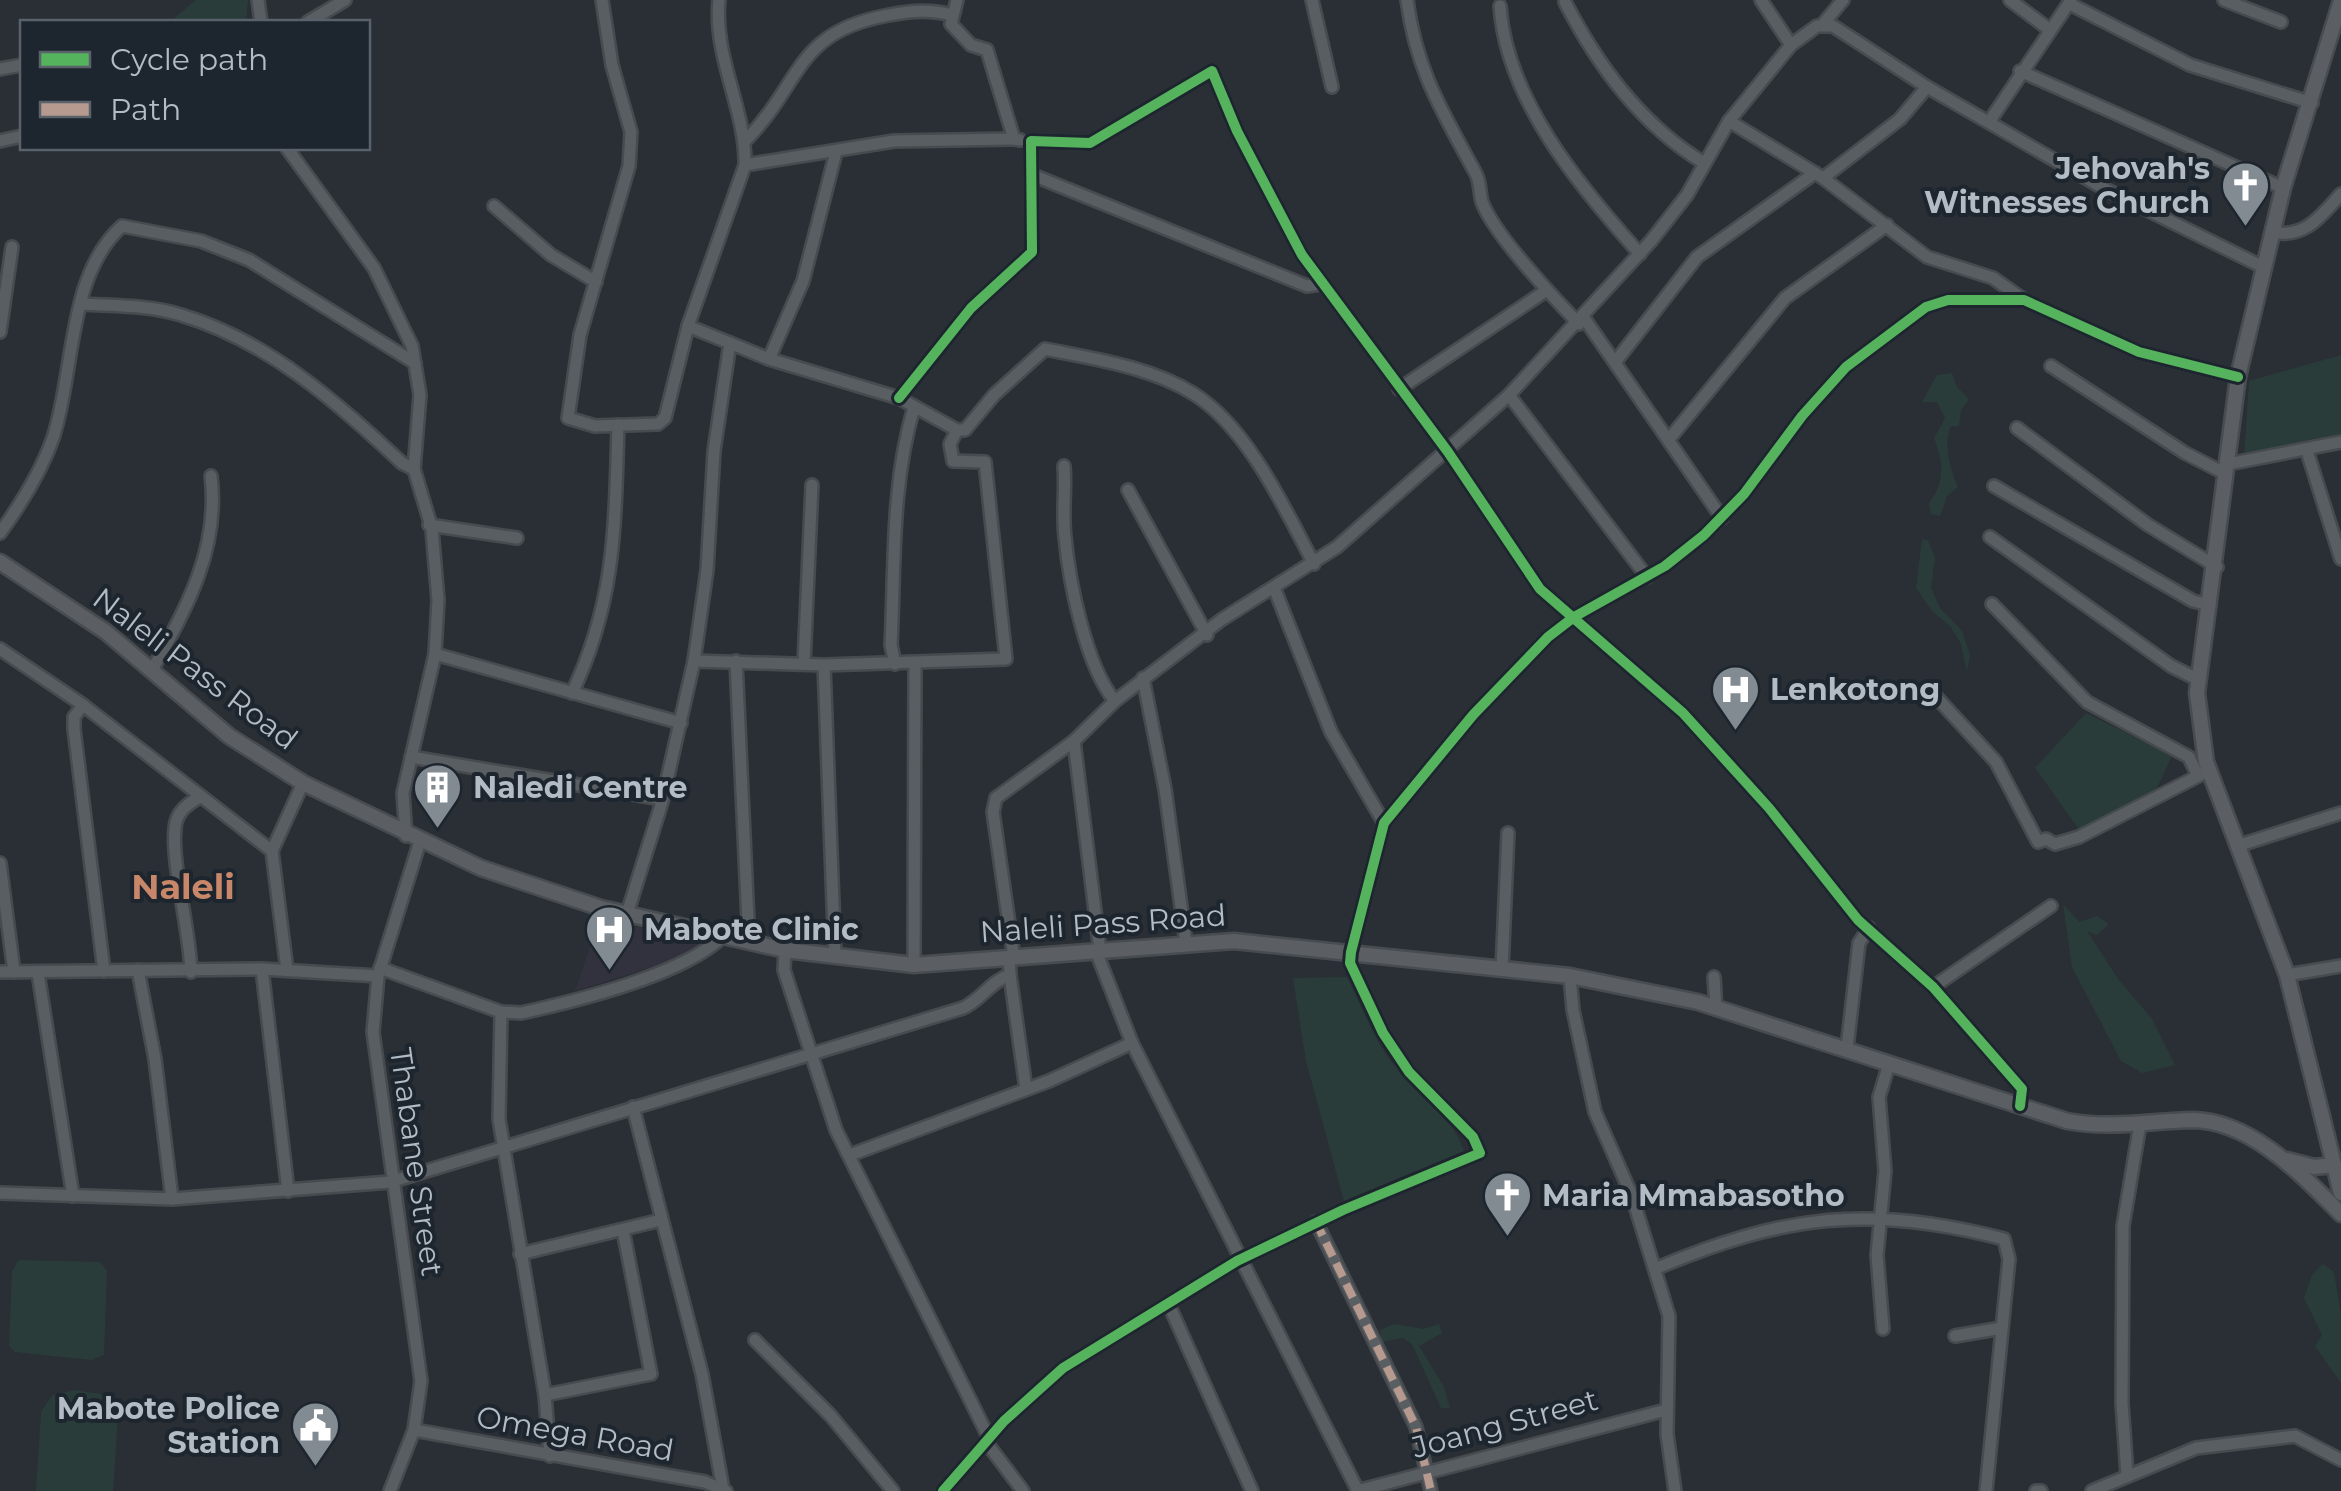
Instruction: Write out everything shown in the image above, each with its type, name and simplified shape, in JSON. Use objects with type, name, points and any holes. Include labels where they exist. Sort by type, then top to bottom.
[{"type":"main road","points":[[2338,1179],[2288,976],[2203,772],[2198,679],[2216,567],[2238,377],[2283,188],[2341,1]]},
{"type":"main road","name":"Naleli Pass Road","points":[[0,562],[106,632],[229,736],[302,783],[481,868],[627,914],[785,950],[914,965],[1186,943],[1281,943],[1570,976],[1716,1009],[2093,1126],[2196,1120],[2222,1125],[2282,1158]]},
{"type":"main road","points":[[2282,1158],[2338,1179]]},
{"type":"main road","points":[[2282,1158],[2341,1214]]},
{"type":"main road","points":[[2301,1175],[2338,1179]]},
{"type":"street","points":[[311,20],[345,0]]},
{"type":"street","points":[[602,0],[612,65],[631,132],[628,182],[580,335],[566,414],[579,424],[618,425],[658,424],[665,418],[688,326],[746,166],[746,140],[720,38],[719,0]]},
{"type":"street","points":[[957,0],[952,15],[958,33],[971,45],[987,50],[1014,140]]},
{"type":"street","points":[[1312,0],[1332,86]]},
{"type":"street","points":[[1406,0],[1413,48],[1424,78],[1478,178],[1482,201],[1548,290],[1582,321],[1616,361],[1722,518]]},
{"type":"street","points":[[1761,0],[1791,46]]},
{"type":"street","points":[[1026,1089],[1010,975],[994,804],[1005,789],[1074,741],[1115,700],[1207,635],[1221,620],[1314,564],[1509,396],[1640,254],[1687,195],[1729,121],[1791,46],[1823,24],[1844,0]]},
{"type":"street","points":[[2010,0],[2050,30]]},
{"type":"street","points":[[2224,0],[2280,22]]},
{"type":"street","points":[[1565,2],[1591,50],[1622,92],[1683,150],[1704,162]]},
{"type":"street","points":[[1990,122],[2020,71],[2071,2],[2190,66],[2312,103]]},
{"type":"street","points":[[1500,6],[1502,39],[1553,144],[1640,254]]},
{"type":"street","points":[[746,140],[798,69],[834,30],[918,10],[952,15]]},
{"type":"street","points":[[1823,24],[2104,189],[2262,267]]},
{"type":"street","points":[[746,166],[770,158],[894,142],[1090,143],[1212,71],[1276,210],[1321,284],[1448,452],[1530,576],[1683,713],[1869,928],[1933,987],[2022,1089],[2020,1106]]},
{"type":"street","points":[[2020,71],[2283,188]]},
{"type":"street","points":[[1616,361],[1697,257],[1900,119],[1927,87]]},
{"type":"street","points":[[1729,121],[1819,176],[1926,256],[1993,278],[2024,300],[2138,352],[2238,377]]},
{"type":"street","points":[[899,398],[971,308],[1032,252],[1035,176],[1031,141]]},
{"type":"street","points":[[288,150],[374,268],[408,334],[415,363],[420,395],[414,469],[429,525],[438,600],[435,654],[402,792],[413,838]]},
{"type":"street","points":[[769,359],[803,280],[836,152]]},
{"type":"street","points":[[1035,176],[1308,286],[1321,284]]},
{"type":"street","points":[[2270,239],[2305,230],[2341,194]]},
{"type":"street","points":[[494,206],[551,255],[596,282]]},
{"type":"street","points":[[1670,438],[1785,298],[1887,225]]},
{"type":"street","points":[[0,533],[24,498],[52,440],[82,304],[99,249],[122,226],[201,241],[250,260],[415,363]]},
{"type":"street","points":[[0,332],[12,248]]},
{"type":"street","points":[[1399,388],[1548,290]]},
{"type":"street","points":[[943,1491],[1042,1383],[1244,1258],[1316,1222],[1480,1153],[1473,1137],[1418,1082],[1383,1034],[1350,964],[1384,823],[1473,715],[1548,637],[1574,617],[1647,577],[1722,518],[1846,367],[1926,307],[1948,300],[2024,300]]},
{"type":"street","points":[[82,304],[179,314],[234,335],[292,368],[402,464],[414,469]]},
{"type":"street","points":[[688,326],[769,359],[899,398],[956,430],[966,430],[994,395],[1045,349],[1140,371],[1182,387],[1209,406],[1257,462],[1314,564]]},
{"type":"street","points":[[627,914],[662,799],[694,662],[708,570],[714,451],[730,343]]},
{"type":"street","points":[[2051,366],[2184,453],[2227,469],[2341,442]]},
{"type":"street","points":[[1509,396],[1647,577]]},
{"type":"street","points":[[895,664],[891,645],[894,513],[902,454],[914,407]]},
{"type":"street","points":[[572,693],[602,621],[614,543],[618,425]]},
{"type":"street","points":[[2016,428],[2148,525],[2216,567]]},
{"type":"street","points":[[694,662],[824,665],[1006,659],[985,462],[953,461],[950,444],[956,430]]},
{"type":"street","points":[[2307,451],[2341,558]]},
{"type":"street","points":[[1064,466],[1065,540],[1078,609],[1097,668],[1115,700]]},
{"type":"street","points":[[152,670],[200,572],[213,528],[211,476]]},
{"type":"street","points":[[804,663],[812,485]]},
{"type":"street","points":[[1994,486],[2193,601],[2210,604]]},
{"type":"street","points":[[1128,490],[1207,635]]},
{"type":"street","points":[[429,525],[517,538]]},
{"type":"street","points":[[1990,537],[2171,666],[2198,679]]},
{"type":"street","points":[[1275,590],[1331,732],[1384,823]]},
{"type":"street","points":[[1928,688],[1996,762],[2038,842],[2046,839],[2055,844],[2079,837],[2203,772],[2189,757],[2087,702],[1992,604]]},
{"type":"street","points":[[435,654],[681,723]]},
{"type":"street","points":[[2,655],[83,705],[198,798],[272,851]]},
{"type":"street","points":[[736,662],[748,943]]},
{"type":"street","points":[[914,965],[915,664]]},
{"type":"street","points":[[824,665],[835,958]]},
{"type":"street","points":[[1143,678],[1166,789],[1186,943]]},
{"type":"street","points":[[83,705],[74,716],[74,728],[104,971]]},
{"type":"street","points":[[1074,741],[1098,951],[1132,1043],[1244,1258],[1358,1491]]},
{"type":"street","points":[[411,757],[662,799]]},
{"type":"street","points":[[287,970],[272,851],[302,783]]},
{"type":"street","points":[[191,972],[190,930],[174,830],[185,806],[198,798]]},
{"type":"street","points":[[2237,846],[2341,814]]},
{"type":"street","points":[[1502,969],[1508,833]]},
{"type":"street","name":"Thabane Street","points":[[390,1491],[414,1430],[421,1381],[375,1057],[378,972],[413,838]]},
{"type":"street","points":[[0,864],[14,972]]},
{"type":"street","points":[[1933,987],[2051,906]]},
{"type":"street","points":[[1847,1048],[1860,944],[1869,928]]},
{"type":"street","points":[[0,972],[378,972],[501,1012],[541,1009],[664,970],[697,958],[724,936]]},
{"type":"street","points":[[785,950],[784,970],[836,1130],[987,1440],[1023,1491]]},
{"type":"street","points":[[2288,976],[2341,966]]},
{"type":"street","points":[[138,970],[155,1059],[172,1199]]},
{"type":"street","points":[[262,970],[288,1190]]},
{"type":"street","points":[[38,973],[73,1196]]},
{"type":"street","points":[[0,1193],[172,1199],[390,1182],[963,1008],[981,1000],[1002,976],[1010,975]]},
{"type":"street","points":[[1570,976],[1572,1010],[1595,1112],[1658,1268],[1671,1331],[1666,1410],[1675,1491]]},
{"type":"street","points":[[1714,977],[1716,1009]]},
{"type":"street","points":[[501,1012],[502,1145],[545,1396],[550,1456]]},
{"type":"street","points":[[850,1156],[1026,1089],[1132,1043]]},
{"type":"street","points":[[1882,1329],[1877,1254],[1885,1172],[1879,1097],[1888,1064]]},
{"type":"street","points":[[633,1107],[702,1374],[725,1490]]},
{"type":"street","points":[[2127,1474],[2122,1403],[2123,1226],[2140,1124]]},
{"type":"street","points":[[1658,1268],[1765,1228],[1882,1216],[1970,1229],[2008,1243],[1986,1491]]},
{"type":"street","points":[[520,1254],[660,1220]]},
{"type":"street","points":[[1316,1222],[1416,1427],[1431,1491]]},
{"type":"street","points":[[545,1396],[651,1374],[622,1230]]},
{"type":"street","points":[[1169,1305],[1252,1491]]},
{"type":"street","points":[[1955,1336],[2002,1328]]},
{"type":"street","points":[[755,1340],[830,1416],[893,1491]]},
{"type":"street","name":"Joang Street","points":[[1358,1491],[1666,1410]]},
{"type":"street","name":"Omega Road","points":[[414,1430],[725,1490]]},
{"type":"street","points":[[2092,1491],[2196,1448],[2295,1436],[2341,1460]]},
{"type":"shaded area","name":"Mabote Clinic","points":[[600,917],[710,944],[698,953],[575,991]]},
{"type":"green space","points":[[196,0],[248,0],[246,20],[172,20]]},
{"type":"green space","points":[[2341,355],[2341,435],[2244,459],[2249,381]]},
{"type":"green space","points":[[1952,373],[1957,387],[1969,399],[1961,410],[1959,426],[1951,426],[1949,433],[1948,456],[1958,487],[1947,496],[1940,516],[1931,514],[1929,503],[1941,471],[1934,438],[1945,418],[1937,402],[1922,402],[1937,375]]},
{"type":"green space","points":[[1922,539],[1928,540],[1935,557],[1931,588],[1940,608],[1962,631],[1970,655],[1967,672],[1961,644],[1951,627],[1932,611],[1916,588]]},
{"type":"green space","points":[[2086,713],[2172,756],[2156,790],[2081,832],[2035,768]]},
{"type":"green space","points":[[2063,904],[2079,922],[2097,916],[2109,924],[2097,935],[2087,931],[2118,979],[2152,1019],[2175,1065],[2142,1073],[2121,1061],[2072,967]]},
{"type":"green space","points":[[1347,977],[1387,1056],[1452,1128],[1465,1155],[1345,1205],[1306,1061],[1293,978]]},
{"type":"green space","points":[[19,1260],[100,1262],[107,1271],[104,1355],[91,1360],[15,1352],[9,1346],[12,1271]]},
{"type":"green space","points":[[2323,1264],[2334,1272],[2341,1315],[2341,1383],[2315,1346],[2322,1335],[2304,1298],[2312,1275]]},
{"type":"green space","points":[[1394,1324],[1423,1329],[1439,1324],[1442,1333],[1419,1346],[1444,1387],[1450,1408],[1441,1408],[1412,1344],[1403,1338],[1382,1342],[1380,1330]]},
{"type":"green space","points":[[74,1390],[101,1394],[118,1415],[113,1491],[36,1491],[41,1412],[52,1396]]},
{"type":"marked path","points":[[1316,1222],[1416,1427],[1431,1491]]},
{"type":"cycle path","points":[[899,398],[971,308],[1032,252],[1031,141],[1090,143],[1212,71],[1237,131],[1302,255],[1448,452],[1540,589],[1683,713],[1769,808],[1858,920],[1933,987],[2022,1089],[2020,1106]]},
{"type":"cycle path","points":[[943,1491],[1004,1421],[1063,1368],[1237,1261],[1343,1210],[1480,1153],[1473,1137],[1409,1072],[1383,1033],[1350,963],[1384,823],[1473,715],[1548,637],[1574,617],[1665,566],[1704,535],[1744,494],[1802,416],[1846,367],[1926,307],[1948,300],[2024,300],[2139,352],[2238,377]]},
{"type":"place","name":"Jehovah's Witnesses Church","points":[[2245,228]]},
{"type":"place","name":"Lenkotong","points":[[1735,732]]},
{"type":"place","name":"Naledi Centre","points":[[438,830]]},
{"type":"place","name":"Mabote Clinic","points":[[609,972]]},
{"type":"place","name":"Maria Mmabasotho","points":[[1507,1238]]},
{"type":"place","name":"Mabote Police Station","points":[[315,1468]]},
{"type":"district","name":"Naleli","points":[[183,887]]}]
